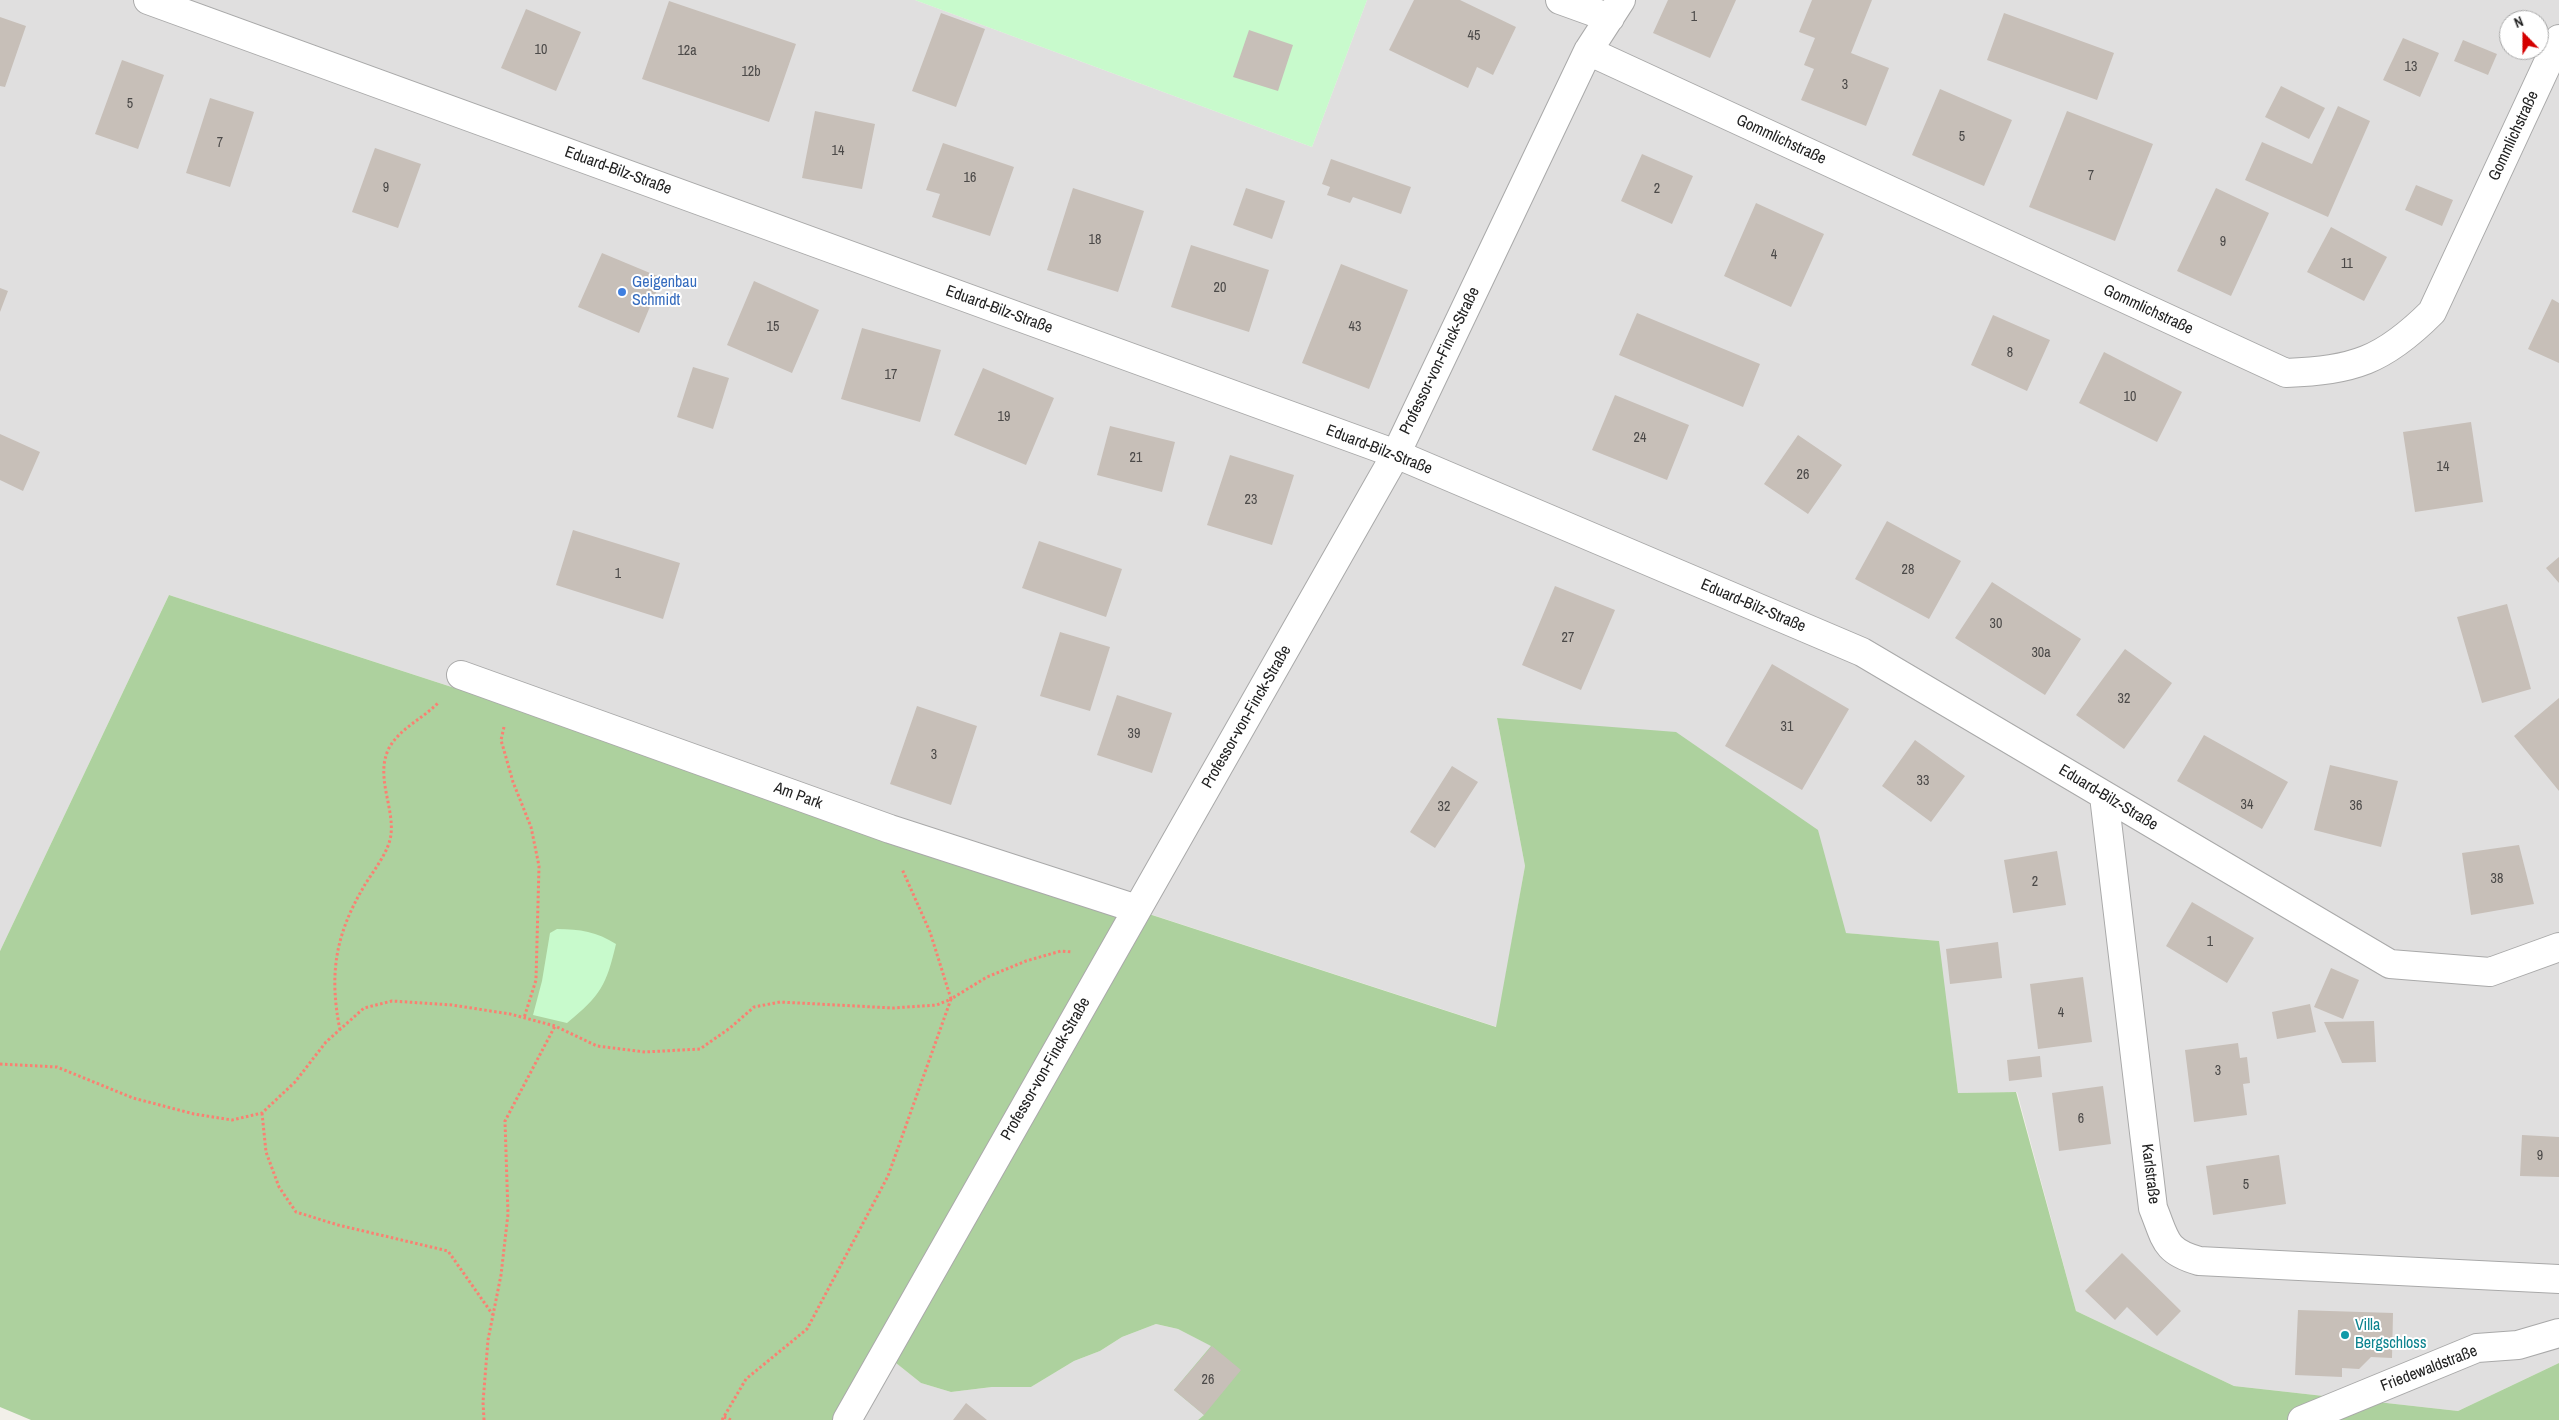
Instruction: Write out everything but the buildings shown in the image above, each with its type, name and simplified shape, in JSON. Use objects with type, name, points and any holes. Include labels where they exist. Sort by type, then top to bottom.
[{"type":"street","name":"Eduard-Bilz-Straße","points":[[148,0],[1396,454],[1862,652],[2390,964],[2490,972],[2559,947]]},
{"type":"street","points":[[1560,0],[1616,9]]},
{"type":"street","name":"Professor-von-Finck-Straße","points":[[846,1420],[1396,454],[1588,51],[1616,9]]},
{"type":"street","name":"Gommlichstraße","points":[[1588,51],[2286,373],[2329,371],[2370,360],[2406,338],[2432,312],[2559,39]]},
{"type":"street","name":"Am Park","points":[[461,675],[890,829],[1137,909]]},
{"type":"street","name":"Karlstraße","points":[[2104,796],[2153,1208],[2169,1246],[2180,1256],[2199,1261],[2559,1279]]},
{"type":"street","name":"Friedewaldstraße","points":[[2302,1420],[2477,1348],[2518,1345],[2559,1333]]},
{"type":"path","points":[[340,1030],[334,1001],[334,964],[346,924],[391,835],[384,774],[389,749],[405,730],[433,709],[461,675]]},
{"type":"path","points":[[511,693],[501,740],[512,782],[531,827],[540,866],[536,980],[524,1018]]},
{"type":"path","points":[[731,1420],[723,1418],[746,1379],[807,1329],[888,1176],[951,999],[930,932],[896,856],[890,829]]},
{"type":"path","points":[[0,1064],[56,1067],[133,1098],[194,1114],[232,1120],[262,1113],[295,1082],[326,1042],[364,1008],[392,1001],[452,1005],[524,1018],[555,1026],[598,1046],[645,1052],[700,1049],[730,1028],[754,1007],[780,1002],[893,1008],[936,1005],[951,999],[987,977],[1026,961],[1061,951],[1091,954],[1108,960]]},
{"type":"path","points":[[484,1420],[484,1384],[493,1315],[501,1275],[508,1214],[505,1121],[555,1026]]},
{"type":"path","points":[[262,1113],[266,1152],[279,1187],[296,1212],[338,1225],[448,1251],[493,1315]]},
{"type":"shaded area","points":[[0,0],[915,0],[1312,147],[1367,0],[2559,0],[2559,1363],[2458,1411],[2234,1386],[2076,1311],[2017,1092],[1958,1093],[1938,941],[1845,933],[1497,718],[1525,866],[1497,1027],[169,595],[0,951]]},
{"type":"shaded area","points":[[1156,1324],[1178,1329],[1212,1346],[1175,1390],[1204,1415],[1198,1420],[860,1420],[896,1363],[921,1383],[951,1392],[992,1387],[1031,1387],[1074,1361],[1100,1351],[1122,1337]]},
{"type":"green space","points":[[915,0],[1367,0],[1312,147]]},
{"type":"green space","points":[[169,595],[1496,1027],[1525,866],[1497,718],[1676,732],[1818,830],[1846,933],[1939,941],[1958,1093],[2016,1092],[2076,1311],[2234,1386],[2458,1411],[2559,1363],[2559,1420],[1198,1420],[1204,1415],[1174,1390],[1211,1346],[1178,1329],[1156,1324],[1122,1337],[1100,1351],[1074,1361],[1031,1387],[992,1387],[951,1392],[921,1383],[896,1363],[860,1420],[31,1420],[0,1407],[0,951]]},
{"type":"green space","points":[[557,929],[588,932],[616,944],[609,970],[600,989],[588,1005],[567,1023],[533,1015],[542,981],[550,933]]},
{"type":"place","name":"Geigenbau Schmidt","points":[[622,292]]},
{"type":"place","name":"Villa Bergschloss","points":[[2345,1335]]}]
